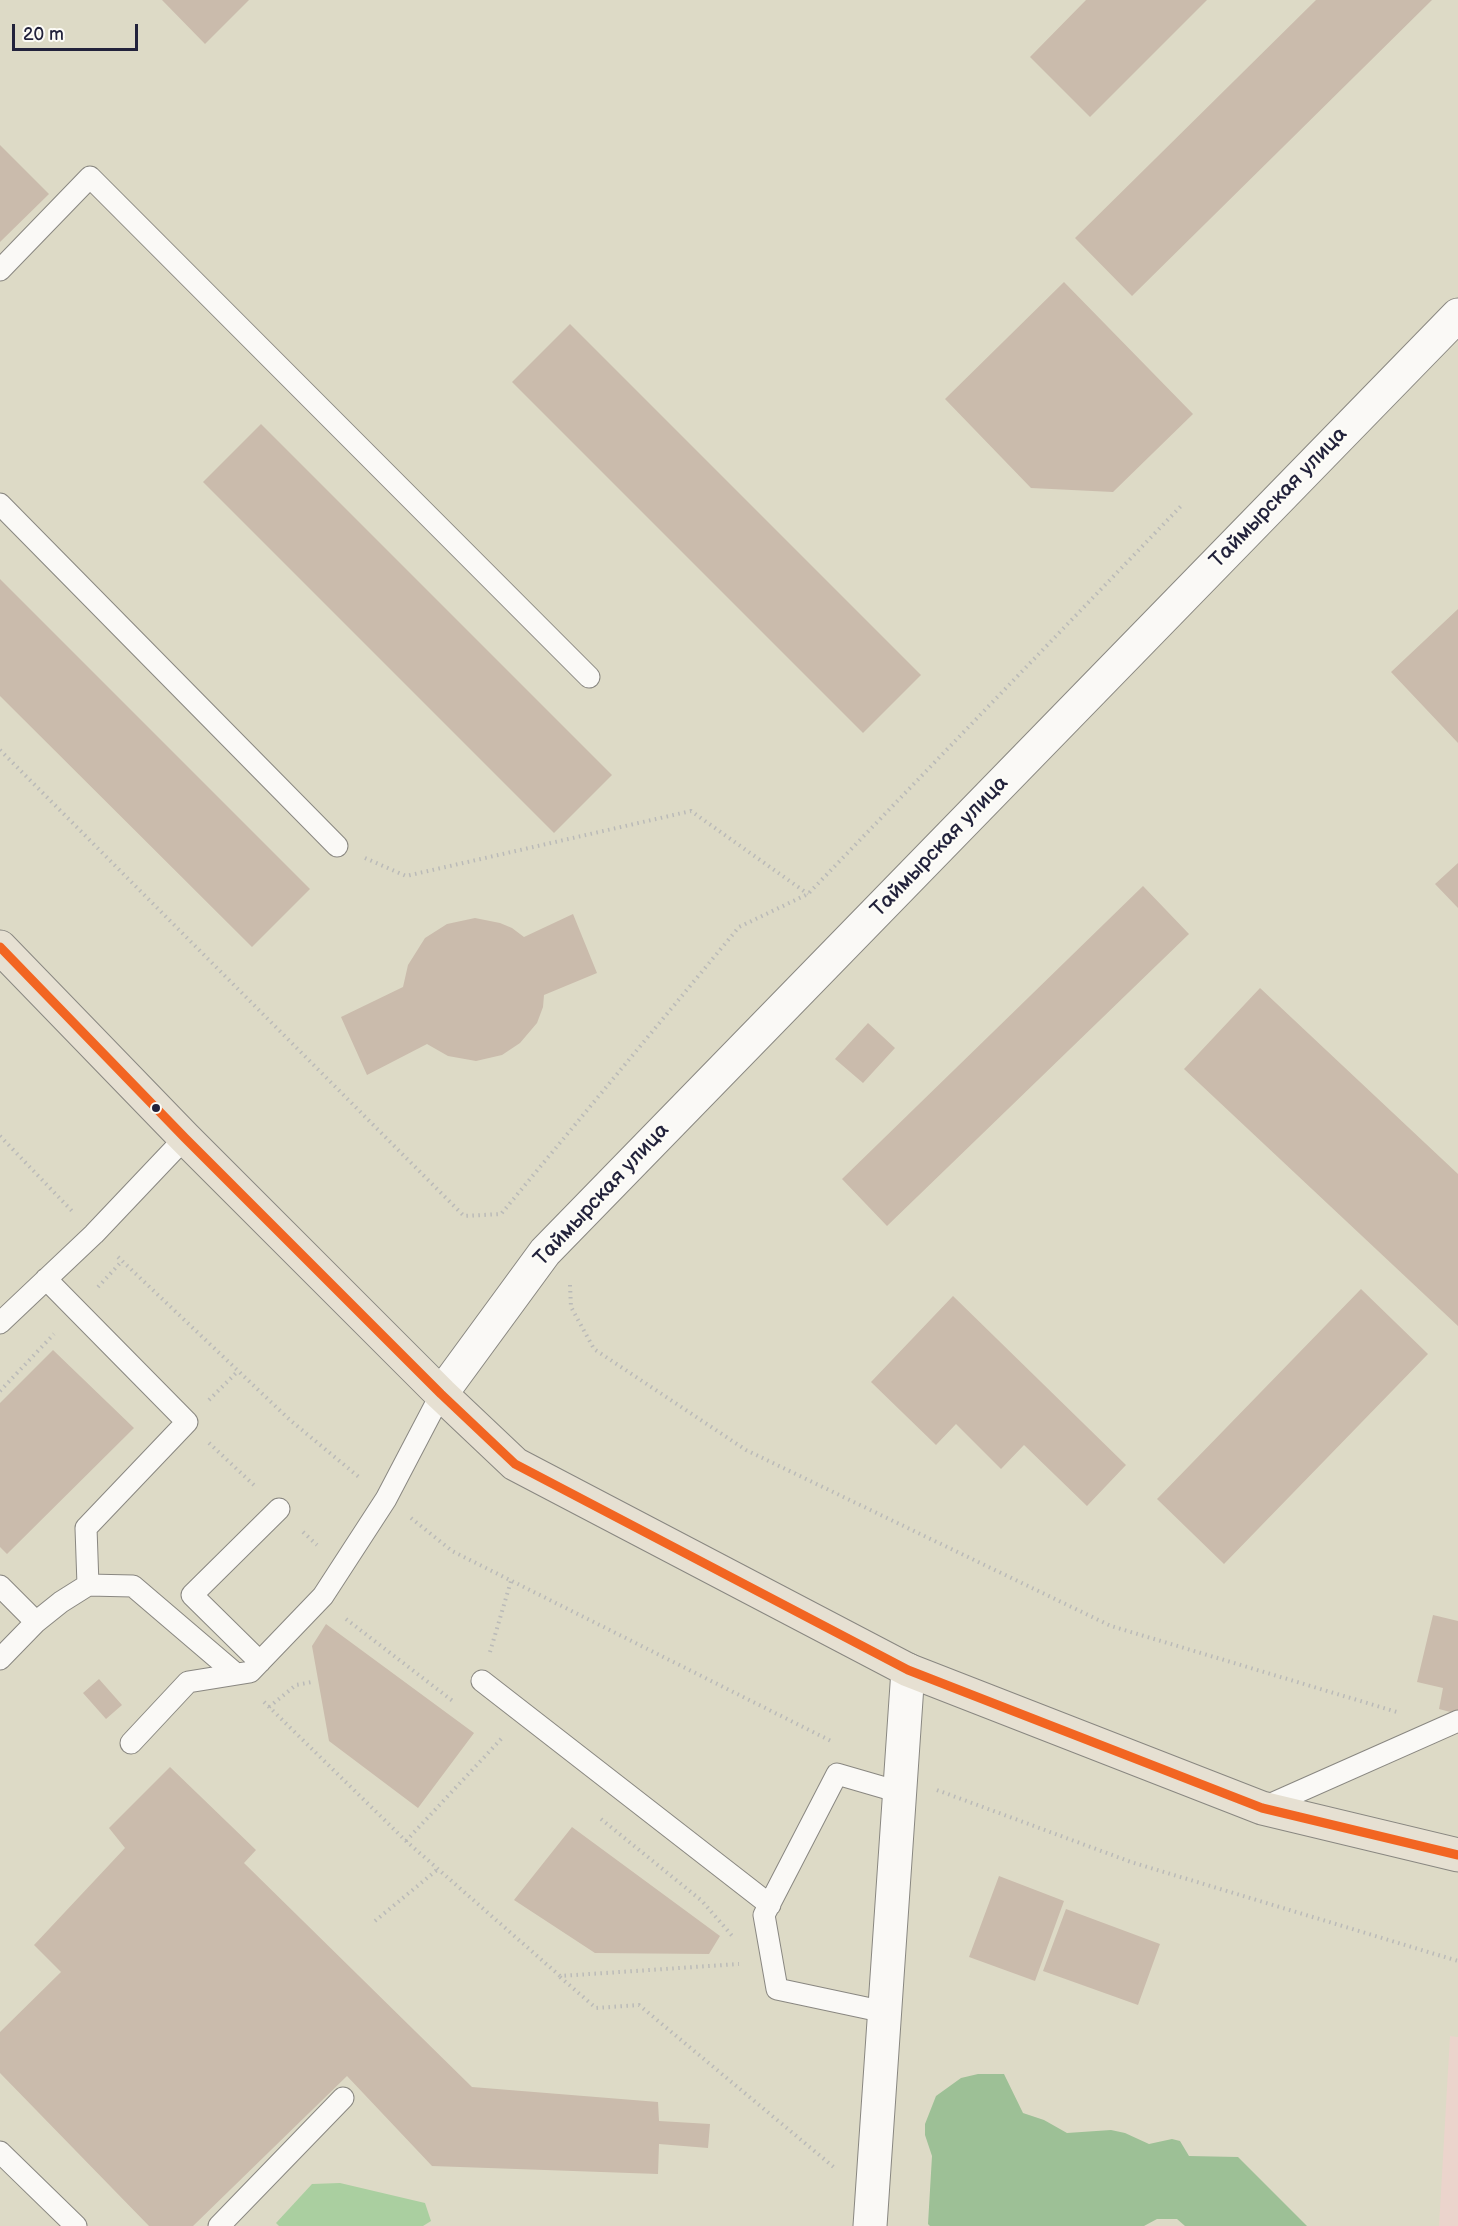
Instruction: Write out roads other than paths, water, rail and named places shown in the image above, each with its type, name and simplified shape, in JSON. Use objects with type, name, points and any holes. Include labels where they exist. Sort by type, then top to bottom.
[{"type":"main road","points":[[0,947],[185,1138],[441,1394],[515,1464],[908,1670],[1262,1808],[1458,1855]]},
{"type":"street","name":"Таймырская улица","points":[[441,1394],[545,1252],[1458,315]]},
{"type":"street","points":[[871,2212],[908,1670]]},
{"type":"lane","points":[[0,270],[90,177],[589,677]]},
{"type":"lane","points":[[0,504],[337,846]]},
{"type":"lane","points":[[0,1323],[94,1234],[185,1138]]},
{"type":"lane","points":[[46,1279],[187,1422],[86,1528],[88,1585]]},
{"type":"lane","points":[[131,1743],[188,1682],[250,1672],[323,1596],[386,1499],[441,1394]]},
{"type":"lane","points":[[260,1662],[192,1595],[279,1509]]},
{"type":"lane","points":[[0,1659],[36,1622],[61,1602],[88,1585],[134,1586],[236,1674]]},
{"type":"lane","points":[[0,1586],[36,1622]]},
{"type":"lane","points":[[482,1681],[770,1905]]},
{"type":"lane","points":[[1262,1808],[1452,1724]]},
{"type":"lane","points":[[885,2012],[777,1989],[764,1963],[764,1915],[837,1774],[900,1784]]},
{"type":"lane","points":[[219,2226],[344,2098]]},
{"type":"lane","points":[[0,2152],[76,2226]]}]
